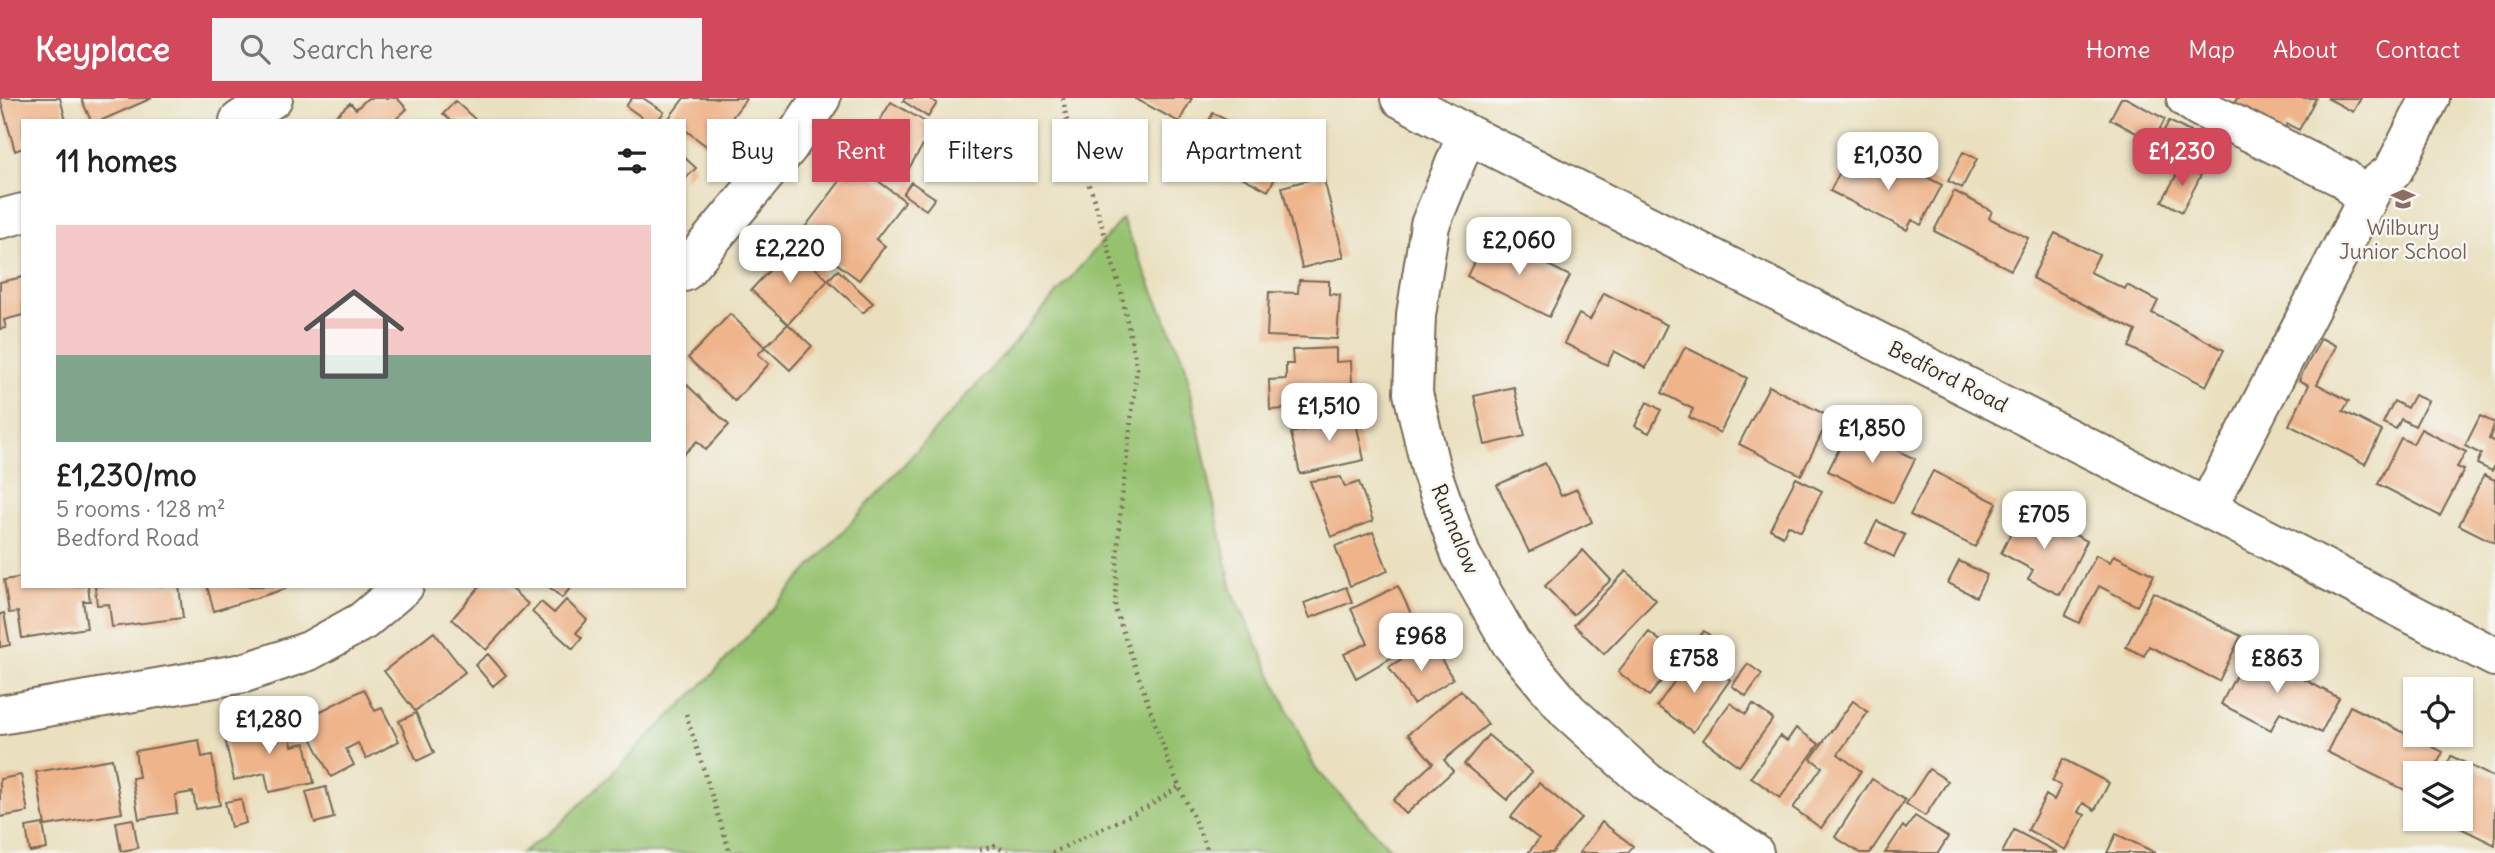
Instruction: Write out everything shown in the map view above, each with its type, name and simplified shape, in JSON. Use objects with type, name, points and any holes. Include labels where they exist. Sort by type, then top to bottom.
[{"type":"street","points":[[242,119],[274,98]]},
{"type":"street","points":[[686,270],[789,146],[821,98]]},
{"type":"street","name":"Bedford Road","points":[[1400,98],[2495,657]]},
{"type":"street","points":[[2186,98],[2345,179],[2366,203]]},
{"type":"street","points":[[2207,508],[2374,186],[2393,171],[2430,98]]},
{"type":"street","name":"Runnalow","points":[[1466,134],[1430,225],[1416,315],[1413,393],[1431,470],[1461,555],[1511,643],[1568,711],[1647,782],[1754,853]]},
{"type":"street","points":[[0,219],[21,214]]},
{"type":"street","points":[[0,715],[244,673],[309,651],[363,621],[402,588]]},
{"type":"path","points":[[1063,98],[1069,133],[1094,198],[1121,292],[1137,368],[1119,525],[1115,609],[1169,763],[1209,853]]},
{"type":"path","points":[[686,714],[730,853]]},
{"type":"path","points":[[1052,853],[1149,806],[1180,786]]},
{"type":"path","points":[[980,850],[995,846],[1008,853]]},
{"type":"green space","points":[[1122,219],[1185,364],[1232,590],[1315,768],[1394,853],[521,853],[558,826],[711,676],[981,380]]},
{"type":"building","points":[[0,98],[60,98],[65,119],[21,119],[21,149],[15,151]]},
{"type":"building","points":[[81,98],[152,98],[105,119],[90,119]]},
{"type":"building","points":[[368,98],[397,98],[407,109],[396,119],[332,119],[350,103],[356,109]]},
{"type":"building","points":[[632,98],[643,98],[664,112],[659,119],[644,119],[626,106]]},
{"type":"building","points":[[684,98],[746,99],[731,119],[707,119],[707,146],[686,131],[686,119],[670,119]]},
{"type":"building","points":[[905,98],[928,98],[937,103],[928,117],[903,101]]},
{"type":"building","points":[[1134,98],[1192,98],[1181,119],[1173,119]]},
{"type":"building","points":[[2121,98],[2126,98],[2165,119],[2153,142],[2110,119]]},
{"type":"building","points":[[2237,98],[2316,98],[2299,130],[2287,124],[2281,135],[2231,109]]},
{"type":"building","points":[[2327,98],[2361,98],[2353,112]]},
{"type":"building","points":[[455,101],[475,119],[449,119],[443,114]]},
{"type":"building","points":[[891,102],[924,121],[924,143],[910,166],[910,119],[881,119]]},
{"type":"building","points":[[1213,113],[1224,119],[1210,119]]},
{"type":"building","points":[[2169,121],[2213,144],[2203,163],[2175,148],[2173,152],[2157,144]]},
{"type":"building","points":[[1963,152],[1977,159],[1962,188],[1948,181]]},
{"type":"building","points":[[1848,157],[1885,177],[1894,160],[1942,185],[1921,225],[1912,220],[1907,230],[1830,191]]},
{"type":"building","points":[[686,159],[696,168],[686,178]]},
{"type":"building","points":[[2182,165],[2201,175],[2182,212],[2162,201]]},
{"type":"building","points":[[839,182],[880,182],[905,201],[876,239],[885,246],[859,280],[799,235]]},
{"type":"building","points":[[911,182],[935,198],[926,210],[903,194]]},
{"type":"building","points":[[1251,182],[1273,182],[1268,191]]},
{"type":"building","points":[[1301,182],[1325,182],[1344,257],[1302,268],[1282,187]]},
{"type":"building","points":[[1954,191],[1992,211],[1989,218],[2028,238],[2011,270],[1934,231]]},
{"type":"building","points":[[2055,233],[2099,255],[2090,272],[2125,289],[2127,285],[2158,301],[2152,313],[2224,350],[2206,386],[2129,347],[2136,331],[2032,278]]},
{"type":"building","points":[[1484,242],[1498,249],[1502,242],[1570,276],[1549,317],[1467,276]]},
{"type":"building","points":[[792,246],[828,280],[788,324],[751,290]]},
{"type":"building","points":[[838,270],[873,303],[863,313],[828,280]]},
{"type":"building","points":[[21,277],[21,316],[4,320],[6,328],[0,329],[0,282]]},
{"type":"building","points":[[1299,280],[1329,281],[1329,294],[1340,295],[1337,339],[1267,336],[1269,292],[1298,293]]},
{"type":"building","points":[[1604,293],[1667,325],[1646,368],[1614,351],[1607,365],[1564,343],[1579,314],[1590,320]]},
{"type":"building","points":[[730,314],[765,347],[758,354],[769,364],[735,401],[688,358]]},
{"type":"building","points":[[788,324],[812,346],[790,370],[765,347]]},
{"type":"building","points":[[2321,338],[2336,346],[2317,384],[2349,401],[2343,411],[2382,431],[2365,464],[2289,425],[2309,385],[2299,380]]},
{"type":"building","points":[[1685,347],[1747,378],[1720,433],[1689,417],[1693,409],[1662,393]]},
{"type":"building","points":[[1336,348],[1336,362],[1351,361],[1353,405],[1270,410],[1269,380],[1286,379],[1286,364],[1293,364],[1292,350]]},
{"type":"building","points":[[686,384],[729,425],[706,450],[697,441],[686,452]]},
{"type":"building","points":[[1769,386],[1830,417],[1801,475],[1739,444]]},
{"type":"building","points":[[1514,387],[1525,436],[1485,445],[1474,396]]},
{"type":"building","points":[[2414,395],[2428,401],[2415,426],[2401,419],[2396,429],[2383,423],[2394,401],[2407,408]]},
{"type":"building","points":[[1647,402],[1661,410],[1649,433],[1635,426]]},
{"type":"building","points":[[1353,408],[1364,460],[1300,474],[1291,433],[1326,425],[1324,414]]},
{"type":"building","points":[[2480,416],[2495,423],[2489,439],[2495,442],[2495,465],[2492,471],[2477,464],[2481,454],[2465,446]]},
{"type":"building","points":[[1850,427],[1915,459],[1893,503],[1828,471]]},
{"type":"building","points":[[2421,429],[2466,452],[2457,467],[2464,470],[2440,516],[2378,484],[2401,438],[2413,444]]},
{"type":"building","points":[[1545,463],[1561,496],[1577,489],[1592,522],[1529,552],[1497,485]]},
{"type":"building","points":[[1933,471],[1997,503],[1975,547],[1910,515]]},
{"type":"building","points":[[2484,475],[2495,480],[2495,543],[2459,525]]},
{"type":"building","points":[[1341,477],[1345,487],[1359,482],[1373,521],[1331,537],[1310,481]]},
{"type":"building","points":[[1796,478],[1822,491],[1801,532],[1788,525],[1783,536],[1770,529]]},
{"type":"building","points":[[2023,509],[2087,541],[2060,595],[2028,579],[2033,570],[2001,553]]},
{"type":"building","points":[[1877,521],[1905,535],[1894,557],[1866,543]]},
{"type":"building","points":[[1373,532],[1388,571],[1350,586],[1335,546]]},
{"type":"building","points":[[1583,550],[1611,580],[1573,615],[1545,586]]},
{"type":"building","points":[[2096,555],[2110,562],[2114,555],[2154,575],[2137,606],[2099,586],[2079,623],[2065,616]]},
{"type":"building","points":[[1959,561],[1987,575],[1976,597],[1948,583]]},
{"type":"building","points":[[1626,571],[1656,600],[1604,654],[1574,625]]},
{"type":"building","points":[[21,577],[21,588],[88,588],[90,601],[83,601],[87,628],[22,638],[18,612],[9,613],[4,580]]},
{"type":"building","points":[[1398,586],[1423,639],[1356,678],[1344,654],[1368,643],[1351,609]]},
{"type":"building","points":[[1346,587],[1352,602],[1310,618],[1304,603]]},
{"type":"building","points":[[95,588],[179,588],[183,618],[112,627],[109,604],[97,605]]},
{"type":"building","points":[[208,588],[285,589],[214,611]]},
{"type":"building","points":[[478,588],[510,588],[528,604],[486,650],[452,619]]},
{"type":"building","points":[[550,588],[570,588],[562,598]]},
{"type":"building","points":[[2153,592],[2241,636],[2219,681],[2149,646],[2144,656],[2126,647]]},
{"type":"building","points":[[566,600],[587,620],[576,633],[582,638],[573,649],[532,612],[541,602],[554,613]]},
{"type":"building","points":[[4,613],[10,645],[0,647],[0,614]]},
{"type":"building","points":[[1704,631],[1717,641],[1700,663],[1687,653]]},
{"type":"building","points":[[434,632],[465,672],[415,711],[384,671]]},
{"type":"building","points":[[1649,632],[1681,657],[1649,696],[1618,672]]},
{"type":"building","points":[[1430,641],[1453,679],[1413,704],[1389,667]]},
{"type":"building","points":[[2249,650],[2339,698],[2321,733],[2280,712],[2271,730],[2221,704]]},
{"type":"building","points":[[488,654],[506,675],[493,686],[475,665]]},
{"type":"building","points":[[1705,661],[1730,680],[1693,732],[1657,706],[1683,669],[1694,676]]},
{"type":"building","points":[[1748,664],[1762,674],[1746,696],[1732,686]]},
{"type":"building","points":[[364,689],[375,711],[382,708],[399,741],[366,759],[358,743],[346,749],[354,765],[331,777],[307,730],[316,725],[311,716]]},
{"type":"building","points":[[1461,690],[1488,724],[1444,760],[1453,771],[1406,814],[1393,800],[1433,763],[1408,734]]},
{"type":"building","points":[[1853,701],[1868,712],[1838,754],[1861,771],[1821,828],[1793,808],[1822,767],[1811,759]]},
{"type":"building","points":[[1730,703],[1746,714],[1753,704],[1773,719],[1739,766],[1703,740]]},
{"type":"building","points":[[2350,706],[2403,732],[2403,747],[2433,747],[2443,752],[2438,761],[2403,761],[2403,789],[2327,752]]},
{"type":"building","points":[[416,713],[434,753],[417,761],[399,721]]},
{"type":"building","points":[[287,720],[292,746],[305,743],[314,783],[269,792],[265,773],[234,780],[224,734]]},
{"type":"building","points":[[1796,728],[1819,744],[1780,798],[1751,777],[1780,736],[1787,741]]},
{"type":"building","points":[[1488,735],[1532,772],[1507,800],[1464,764]]},
{"type":"building","points":[[199,740],[202,757],[212,755],[220,805],[196,809],[193,792],[175,795],[177,813],[139,819],[132,778],[139,777],[135,751]]},
{"type":"building","points":[[112,759],[122,813],[45,826],[36,772]]},
{"type":"building","points":[[2063,759],[2109,783],[2095,810],[2083,803],[2078,812],[2085,815],[2066,850],[2028,830],[2046,795],[2054,800],[2061,786],[2052,781]]},
{"type":"building","points":[[2473,767],[2495,778],[2495,845],[2466,831],[2473,831]]},
{"type":"building","points":[[1929,769],[1948,781],[1925,816],[1906,804]]},
{"type":"building","points":[[21,775],[28,812],[0,817],[0,779]]},
{"type":"building","points":[[1872,779],[1905,800],[1870,853],[1860,853],[1835,837]]},
{"type":"building","points":[[1539,783],[1581,818],[1552,853],[1528,853],[1539,839],[1511,817]]},
{"type":"building","points":[[326,787],[334,818],[315,823],[306,792]]},
{"type":"building","points":[[241,799],[246,823],[231,827],[225,802]]},
{"type":"building","points":[[1915,816],[1948,837],[1938,853],[1885,853],[1903,826],[1906,829]]},
{"type":"building","points":[[133,819],[138,848],[121,851],[116,822]]},
{"type":"building","points":[[1602,822],[1633,846],[1628,853],[1579,853]]},
{"type":"building","points":[[43,824],[47,849],[30,852],[26,827]]},
{"type":"building","points":[[2014,830],[2058,853],[2002,853]]},
{"type":"building","points":[[2116,834],[2156,853],[2107,853]]},
{"type":"place","name":"Wilbury Junior School","points":[[2403,199]]}]
